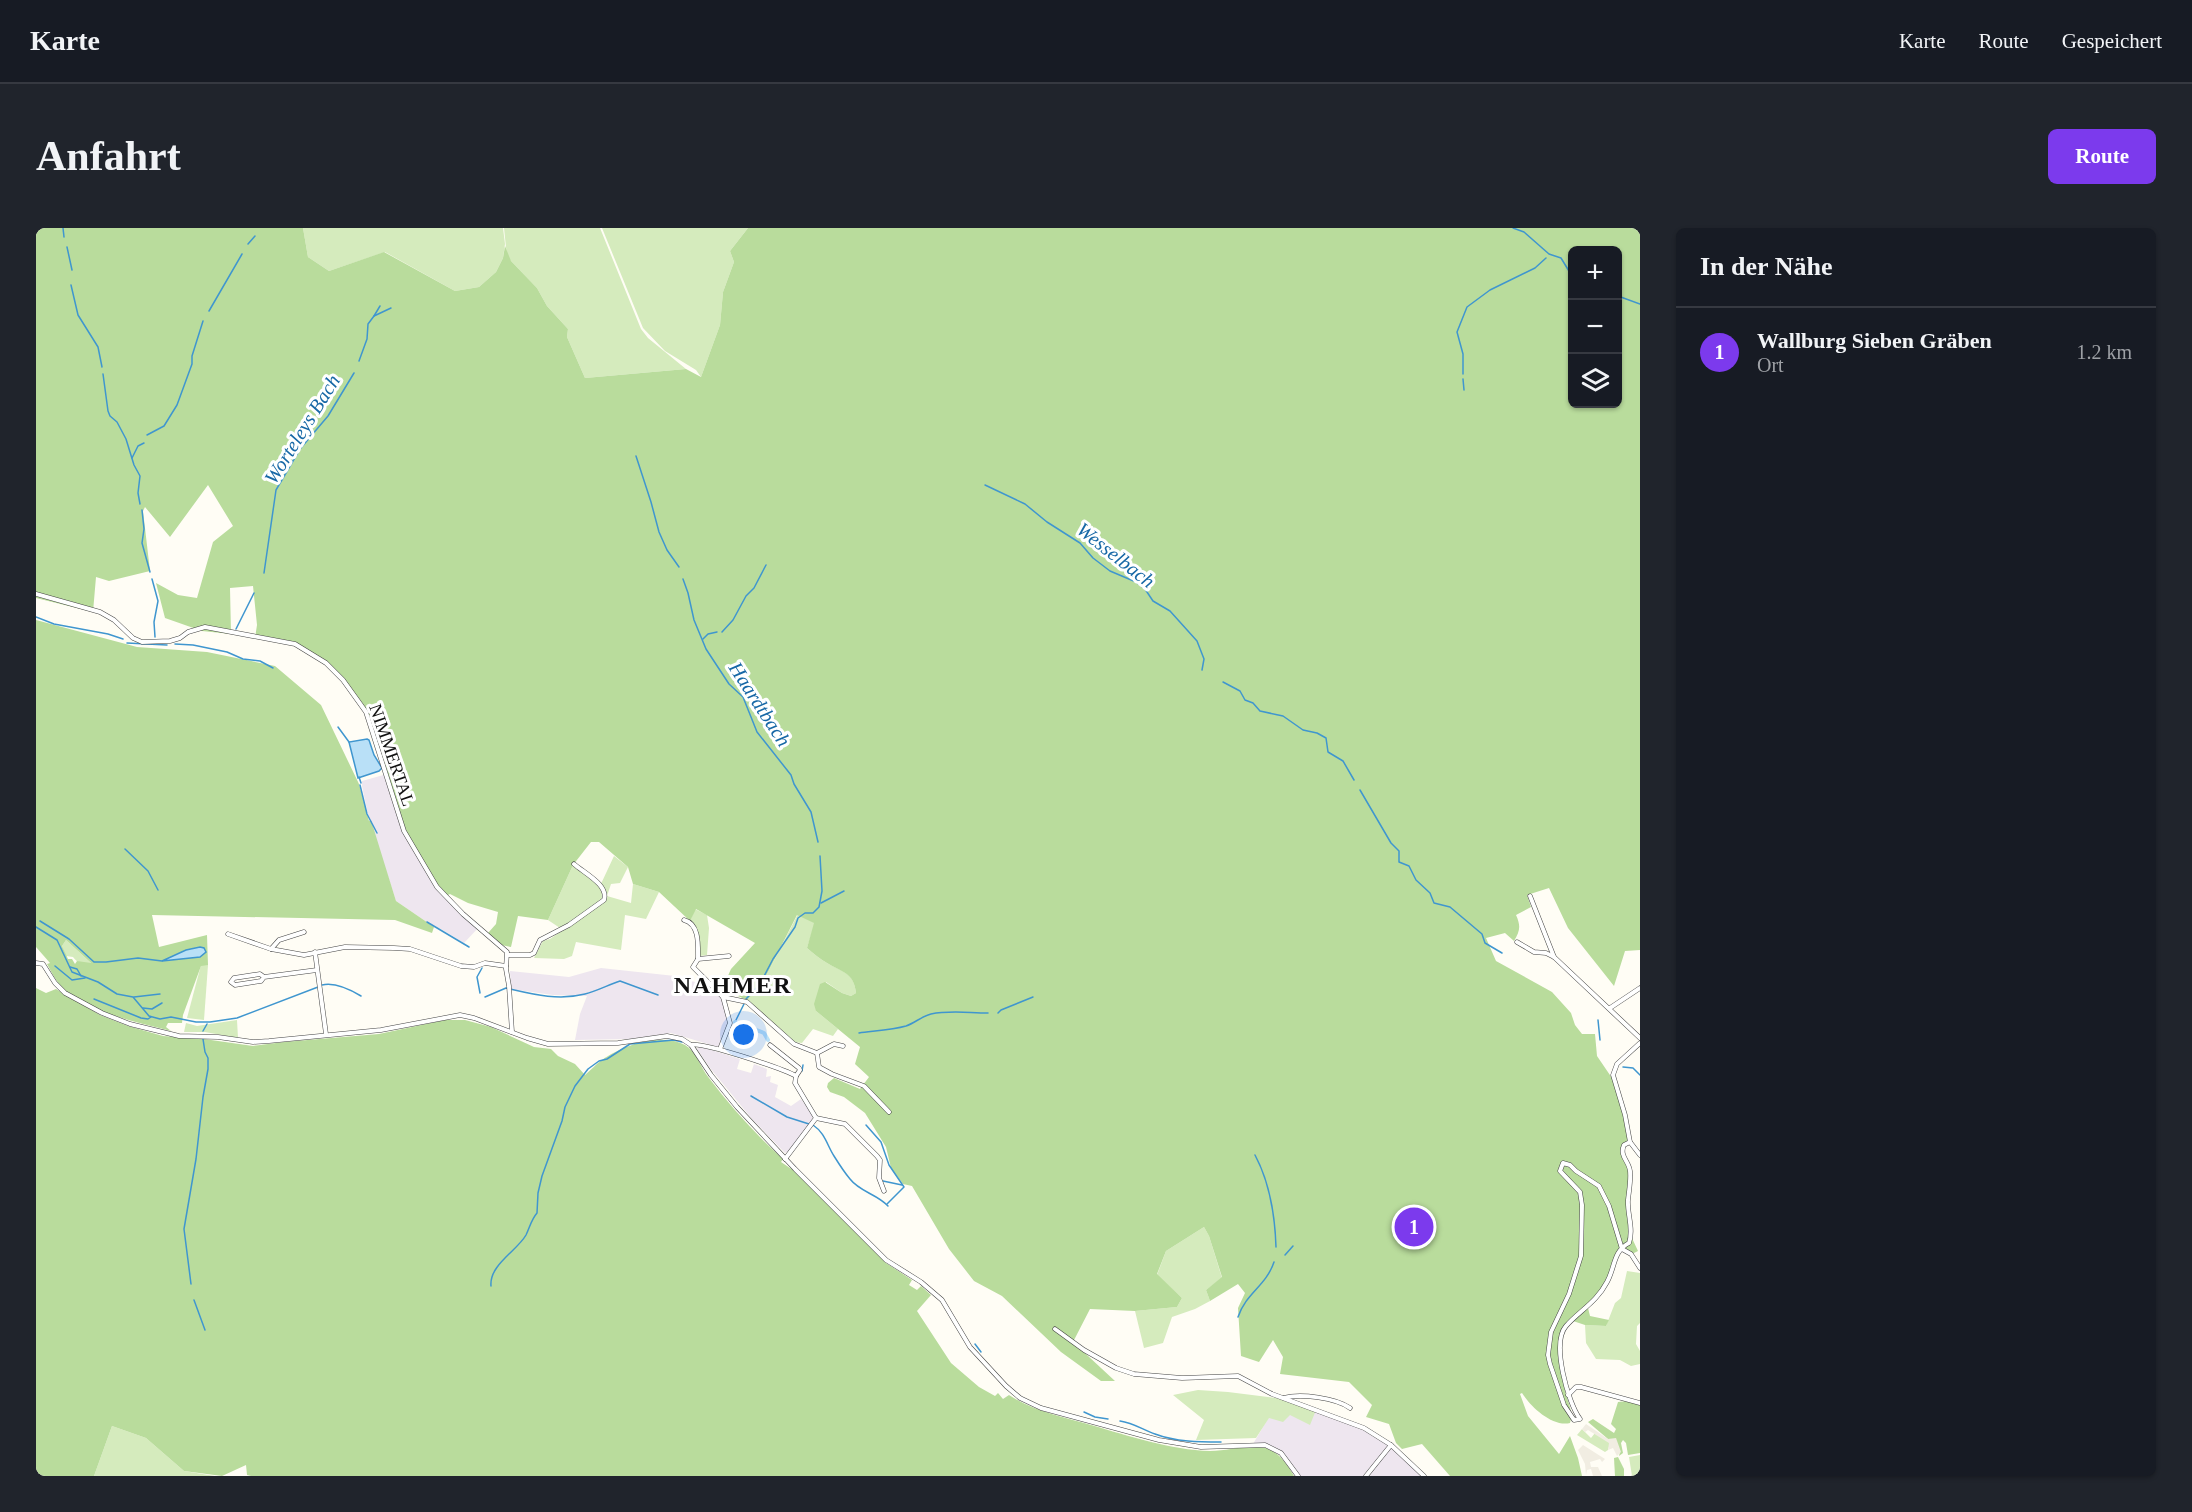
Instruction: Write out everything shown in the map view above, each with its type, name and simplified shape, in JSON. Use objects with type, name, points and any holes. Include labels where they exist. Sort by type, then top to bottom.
[{"type":"street","name":"NIMMERTAL","points":[[36,594],[100,612],[114,620],[133,638],[142,642],[180,638],[188,632],[205,627],[295,644],[327,663],[343,680],[366,712],[404,831],[437,886],[463,914],[506,950],[508,955]]},
{"type":"street","points":[[512,1032],[506,966],[508,955],[534,953],[540,940],[556,933],[604,900],[606,895],[603,888],[574,864]]},
{"type":"street","points":[[1530,896],[1554,957]]},
{"type":"street","points":[[684,920],[690,922],[695,929],[698,959],[694,969],[723,997],[730,1023],[720,1050]]},
{"type":"street","points":[[271,949],[279,940],[304,932]]},
{"type":"street","points":[[228,934],[271,949],[304,955],[345,947],[394,948],[410,949],[462,966],[474,967],[485,963],[506,966]]},
{"type":"street","points":[[1517,942],[1534,952],[1546,952],[1554,957],[1640,1038]]},
{"type":"street","points":[[315,952],[326,1034]]},
{"type":"street","points":[[698,959],[729,956]]},
{"type":"street","points":[[36,963],[43,964],[55,983],[73,998],[130,1024],[158,1032],[186,1036],[218,1037],[253,1042],[381,1030],[460,1015],[548,1044],[618,1043],[671,1036],[682,1039],[691,1045],[711,1075],[737,1107],[785,1159],[886,1260],[942,1300],[970,1347],[1013,1393],[1030,1403],[1177,1444],[1210,1447],[1265,1445],[1281,1453],[1298,1476]]},
{"type":"street","points":[[264,976],[261,981],[235,985],[231,982],[234,978],[260,974],[264,976],[317,970]]},
{"type":"street","points":[[1610,1008],[1640,988]]},
{"type":"street","points":[[723,997],[747,1002],[794,1044],[816,1053],[834,1044],[843,1046]]},
{"type":"street","points":[[691,1045],[696,1043],[720,1050],[796,1076]]},
{"type":"street","points":[[1640,1043],[1619,1062],[1614,1072],[1630,1142],[1640,1155]]},
{"type":"street","points":[[770,1046],[799,1068],[795,1083],[816,1118],[845,1124],[877,1156],[880,1160],[879,1178],[884,1191]]},
{"type":"street","points":[[816,1053],[819,1067],[838,1077],[864,1086],[889,1112]]},
{"type":"street","points":[[785,1159],[813,1125],[816,1118]]},
{"type":"street","points":[[1630,1142],[1622,1149],[1630,1168],[1628,1202],[1631,1236],[1629,1243],[1622,1249],[1614,1259],[1608,1280],[1600,1294],[1562,1332],[1560,1341],[1568,1395],[1580,1419],[1574,1419],[1564,1405],[1548,1354],[1551,1332],[1569,1294],[1581,1256],[1580,1192],[1560,1171],[1563,1163],[1570,1165],[1599,1186],[1609,1206],[1622,1249],[1631,1254],[1640,1268]]},
{"type":"street","points":[[1055,1329],[1108,1364],[1134,1374],[1182,1378],[1234,1375],[1283,1399],[1364,1428],[1391,1445],[1424,1476]]},
{"type":"street","points":[[1568,1395],[1576,1387],[1581,1387],[1640,1403]]},
{"type":"street","points":[[1283,1399],[1299,1397],[1340,1401],[1350,1408]]},
{"type":"street","points":[[1366,1476],[1391,1445]]},
{"type":"shaded area","points":[[387,774],[404,831],[440,891],[479,927],[464,943],[434,927],[396,901],[368,815],[362,786],[362,781]]},
{"type":"shaded area","points":[[601,968],[675,976],[695,982],[720,996],[729,1020],[718,1047],[671,1033],[630,1039],[575,1040],[580,1014],[587,996],[553,995],[511,989],[510,971],[569,977]]},
{"type":"shaded area","points":[[699,1046],[740,1059],[737,1069],[751,1073],[754,1064],[767,1069],[766,1077],[771,1076],[770,1082],[778,1085],[775,1097],[791,1106],[801,1099],[813,1115],[812,1122],[789,1151],[785,1153],[752,1119],[710,1068],[697,1049]]},
{"type":"shaded area","points":[[1316,1410],[1356,1425],[1391,1445],[1424,1476],[1298,1476],[1278,1450],[1253,1444],[1269,1417]]},
{"type":"shaded area","points":[[1586,1424],[1608,1439],[1616,1438],[1621,1452],[1617,1456],[1613,1448],[1608,1450],[1609,1443],[1588,1430],[1585,1432],[1582,1429]]},
{"type":"shaded area","points":[[1583,1445],[1605,1459],[1602,1462],[1600,1459],[1590,1462],[1591,1467],[1598,1467],[1602,1476],[1593,1476],[1591,1469],[1587,1470],[1586,1475],[1585,1464],[1578,1450]]},
{"type":"green space","points":[[36,228],[303,228],[308,257],[329,271],[384,252],[455,291],[479,287],[496,272],[503,258],[505,246],[511,261],[537,288],[547,306],[568,329],[567,337],[585,378],[686,369],[701,377],[720,325],[723,292],[734,262],[730,251],[748,228],[1640,228],[1640,950],[1625,951],[1614,986],[1568,928],[1549,888],[1527,895],[1531,907],[1516,915],[1519,928],[1514,941],[1505,933],[1486,938],[1496,961],[1552,992],[1571,1013],[1575,1025],[1582,1034],[1595,1034],[1597,1056],[1614,1081],[1620,1096],[1630,1142],[1622,1149],[1630,1168],[1628,1202],[1631,1236],[1638,1251],[1632,1254],[1621,1249],[1609,1280],[1588,1308],[1590,1316],[1609,1320],[1606,1326],[1585,1325],[1573,1321],[1563,1335],[1560,1353],[1565,1390],[1571,1410],[1570,1423],[1549,1419],[1536,1410],[1522,1393],[1520,1394],[1528,1416],[1559,1454],[1570,1436],[1582,1476],[1450,1476],[1422,1444],[1402,1449],[1396,1443],[1389,1424],[1366,1417],[1372,1405],[1349,1382],[1280,1374],[1283,1357],[1273,1340],[1259,1362],[1241,1356],[1238,1308],[1245,1293],[1238,1284],[1210,1301],[1206,1290],[1222,1277],[1204,1227],[1166,1251],[1157,1274],[1182,1298],[1177,1307],[1135,1311],[1090,1309],[1073,1342],[1115,1381],[1101,1381],[1061,1352],[1002,1296],[974,1281],[949,1249],[912,1186],[903,1184],[891,1168],[886,1147],[865,1113],[844,1097],[830,1092],[827,1087],[828,1083],[834,1078],[860,1089],[869,1077],[855,1064],[860,1047],[816,1011],[814,1004],[820,984],[825,982],[851,996],[856,993],[850,977],[807,948],[814,923],[797,915],[761,986],[747,1000],[722,989],[731,969],[755,943],[696,909],[690,921],[659,892],[633,884],[628,867],[599,842],[591,842],[573,865],[548,920],[518,916],[511,947],[501,945],[488,933],[496,924],[498,912],[468,903],[450,894],[446,896],[440,891],[404,831],[375,727],[363,704],[344,679],[327,663],[301,646],[255,638],[257,625],[253,586],[230,588],[231,634],[202,631],[165,618],[156,583],[178,595],[197,598],[213,542],[233,526],[208,485],[170,537],[145,507],[143,511],[150,571],[109,581],[96,577],[93,612],[36,598]]},
{"type":"green space","points":[[303,228],[503,228],[505,244],[503,258],[496,272],[479,287],[455,291],[385,252],[329,271],[308,257]]},
{"type":"green space","points":[[504,228],[600,228],[641,329],[648,338],[686,369],[585,378],[567,337],[568,329],[547,306],[537,288],[507,257]]},
{"type":"green space","points":[[602,228],[748,228],[730,251],[734,262],[723,292],[720,325],[701,377],[696,370],[665,351],[643,328]]},
{"type":"green space","points":[[36,620],[137,647],[207,652],[275,666],[321,705],[359,784],[396,901],[434,927],[432,933],[395,920],[152,915],[159,947],[207,935],[208,965],[201,966],[182,1023],[168,1023],[166,1027],[171,1031],[116,1016],[78,999],[60,986],[47,964],[50,963],[36,947]],"holes":[[[66,940],[91,963],[77,961],[75,964],[72,959],[68,959],[62,946]]]},
{"type":"green space","points":[[614,856],[628,867],[620,883],[611,884],[607,896],[631,903],[633,884],[659,892],[646,919],[625,915],[621,950],[576,942],[572,956],[564,959],[534,958],[543,941],[563,930],[548,920],[573,865],[600,886]]},
{"type":"green space","points":[[695,909],[707,915],[709,928],[707,955],[700,956],[698,938],[690,921]]},
{"type":"green space","points":[[798,914],[815,923],[807,948],[850,977],[856,993],[851,996],[842,993],[826,982],[816,1011],[838,1029],[833,1036],[813,1029],[802,1043],[794,1042],[747,1000],[761,986]]},
{"type":"green space","points":[[66,940],[92,964],[81,963],[73,957],[66,956],[62,946]]},
{"type":"green space","points":[[201,965],[208,965],[204,1020],[187,1018]]},
{"type":"green space","points":[[36,988],[46,993],[56,989],[100,1015],[163,1036],[253,1046],[379,1034],[445,1020],[465,1020],[491,1027],[534,1047],[551,1049],[558,1056],[575,1064],[585,1075],[610,1055],[631,1045],[654,1040],[676,1041],[693,1052],[717,1089],[783,1159],[781,1162],[793,1170],[886,1263],[912,1280],[909,1285],[917,1290],[921,1286],[931,1295],[917,1311],[951,1363],[979,1387],[995,1396],[998,1393],[1003,1399],[1009,1395],[1048,1413],[1165,1445],[1210,1451],[1265,1448],[1278,1455],[1294,1476],[251,1476],[247,1475],[246,1465],[222,1476],[184,1471],[146,1438],[112,1426],[94,1476],[36,1476]]},
{"type":"green space","points":[[237,1020],[238,1038],[205,1032],[184,1032],[186,1023],[197,1026]]},
{"type":"green space","points":[[1204,1227],[1222,1278],[1206,1290],[1210,1301],[1172,1317],[1163,1343],[1144,1348],[1135,1311],[1177,1307],[1182,1298],[1157,1275],[1166,1251]]},
{"type":"green space","points":[[1627,1271],[1640,1273],[1640,1323],[1637,1326],[1636,1344],[1640,1351],[1640,1364],[1631,1366],[1620,1360],[1596,1359],[1586,1343],[1585,1325],[1606,1326],[1615,1303],[1621,1298]]},
{"type":"green space","points":[[1198,1390],[1283,1399],[1316,1410],[1310,1425],[1290,1415],[1283,1422],[1269,1418],[1256,1438],[1196,1440],[1204,1420],[1173,1395]]},
{"type":"green space","points":[[1640,1401],[1640,1453],[1628,1455],[1626,1443],[1623,1440],[1621,1443],[1623,1453],[1619,1456],[1620,1452],[1588,1422],[1593,1419],[1614,1433],[1616,1429],[1611,1424],[1618,1402]]},
{"type":"green space","points":[[112,1426],[146,1438],[184,1471],[215,1476],[94,1476]]},
{"type":"green space","points":[[1582,1429],[1591,1438],[1595,1433],[1610,1443],[1608,1450],[1605,1452],[1577,1435]]},
{"type":"green space","points":[[1640,1455],[1640,1476],[1632,1476],[1629,1457]]},
{"type":"green space","points":[[1618,1457],[1624,1469],[1624,1476],[1615,1476],[1614,1458]]},
{"type":"water","points":[[367,739],[382,768],[358,778],[349,742]]},
{"type":"water","points":[[200,947],[206,952],[200,957],[162,961],[186,950]]},
{"type":"waterway","points":[[63,228],[64,237]]},
{"type":"waterway","points":[[1513,228],[1524,232],[1549,254],[1561,258],[1568,269]]},
{"type":"waterway","points":[[248,244],[255,236]]},
{"type":"waterway","points":[[67,247],[72,270]]},
{"type":"waterway","points":[[209,311],[242,254]]},
{"type":"waterway","points":[[1463,374],[1463,354],[1457,332],[1467,307],[1490,290],[1535,268],[1546,258]]},
{"type":"waterway","points":[[71,285],[78,315],[98,347],[102,367]]},
{"type":"waterway","points":[[1622,297],[1640,304]]},
{"type":"waterway","name":"Worteleys Bach","points":[[374,316],[380,306]]},
{"type":"waterway","name":"Worteleys Bach","points":[[359,361],[367,339],[368,324],[374,316],[391,308]]},
{"type":"waterway","points":[[147,435],[164,426],[177,405],[192,364],[192,356],[203,321]]},
{"type":"waterway","name":"Worteleys Bach","points":[[264,573],[276,490],[300,449],[328,416],[354,373]]},
{"type":"waterway","points":[[103,374],[108,411],[126,439],[140,476],[138,493],[140,504]]},
{"type":"waterway","points":[[1463,379],[1464,390]]},
{"type":"waterway","points":[[132,458],[138,446],[144,443]]},
{"type":"waterway","name":"Haardtbach","points":[[636,456],[659,532],[667,550],[679,567]]},
{"type":"waterway","name":"Wesselbach","points":[[985,485],[1025,504],[1047,522],[1080,543],[1093,558],[1110,571],[1136,582],[1145,589],[1153,601],[1170,611],[1197,641],[1204,659],[1202,670]]},
{"type":"waterway","points":[[142,510],[144,529],[142,543],[150,572]]},
{"type":"waterway","points":[[722,632],[733,620],[766,565]]},
{"type":"waterway","points":[[152,579],[158,601],[154,622],[155,637]]},
{"type":"waterway","name":"Haardtbach","points":[[683,579],[694,620],[706,649],[729,684],[743,697],[757,732],[791,775],[811,812],[818,842]]},
{"type":"waterway","name":"Worteleys Bach","points":[[236,629],[254,593]]},
{"type":"waterway","points":[[36,617],[54,624],[123,639]]},
{"type":"waterway","points":[[703,639],[708,634],[717,632]]},
{"type":"waterway","points":[[127,643],[167,645]]},
{"type":"waterway","name":"Worteleys Bach","points":[[175,644],[227,652],[243,659],[260,661],[273,668]]},
{"type":"waterway","name":"Wesselbach","points":[[1223,682],[1240,691],[1245,700],[1253,703],[1260,711],[1283,716],[1303,730],[1326,738],[1328,752],[1343,761],[1354,780]]},
{"type":"waterway","points":[[338,727],[349,742]]},
{"type":"waterway","points":[[359,777],[361,783]]},
{"type":"waterway","points":[[360,785],[367,814],[377,833]]},
{"type":"waterway","name":"Wesselbach","points":[[1360,790],[1391,843],[1399,851],[1399,862],[1409,866],[1416,880],[1430,893],[1434,903],[1450,907],[1482,934],[1485,943],[1502,953]]},
{"type":"waterway","points":[[125,849],[148,871],[158,890]]},
{"type":"waterway","name":"Haardtbach","points":[[746,999],[760,984],[773,959],[795,927],[798,918],[805,913],[813,913],[819,907],[822,891],[820,856]]},
{"type":"waterway","points":[[821,903],[844,891]]},
{"type":"waterway","points":[[40,921],[69,939],[94,962],[138,958],[162,961]]},
{"type":"waterway","points":[[427,922],[469,947]]},
{"type":"waterway","points":[[36,927],[57,940],[72,972],[98,982],[117,994],[133,997],[149,1016],[160,1019],[171,1017],[210,1022],[237,1018],[318,987]]},
{"type":"waterway","points":[[55,966],[72,980],[85,978]]},
{"type":"waterway","points":[[70,967],[77,969],[81,976]]},
{"type":"waterway","points":[[480,993],[477,977],[482,968]]},
{"type":"waterway","name":"NAHMER","points":[[485,997],[506,988],[545,996],[575,996],[620,981],[658,995]]},
{"type":"waterway","points":[[322,985],[337,986],[361,996]]},
{"type":"waterway","points":[[134,997],[160,994]]},
{"type":"waterway","points":[[998,1013],[1033,997]]},
{"type":"waterway","points":[[94,999],[141,1018],[151,1017]]},
{"type":"waterway","points":[[143,1008],[152,1009],[162,1003]]},
{"type":"waterway","name":"Haardtbach","points":[[736,1020],[744,1004]]},
{"type":"waterway","points":[[859,1033],[906,1026],[928,1015],[938,1013],[988,1013]]},
{"type":"waterway","name":"Wesselbach","points":[[1598,1020],[1600,1040]]},
{"type":"waterway","points":[[735,1022],[764,1033],[768,1040]]},
{"type":"waterway","points":[[203,1031],[207,1024]]},
{"type":"waterway","points":[[191,1284],[184,1229],[208,1069],[208,1058],[203,1039]]},
{"type":"waterway","points":[[491,1286],[494,1271],[522,1241],[537,1213],[542,1176],[565,1107],[575,1086],[588,1069],[630,1044],[674,1040],[682,1042]]},
{"type":"waterway","points":[[802,1071],[803,1065]]},
{"type":"waterway","name":"Wesselbach","points":[[1623,1067],[1633,1068],[1640,1075]]},
{"type":"waterway","name":"NAHMER","points":[[751,1096],[787,1117],[809,1124]]},
{"type":"waterway","name":"NAHMER","points":[[813,1125],[823,1135],[840,1165],[854,1183],[888,1206]]},
{"type":"waterway","points":[[866,1125],[881,1142],[889,1165],[904,1187],[887,1204]]},
{"type":"waterway","points":[[1255,1155],[1271,1200],[1276,1247]]},
{"type":"waterway","points":[[883,1181],[902,1185]]},
{"type":"waterway","points":[[1285,1255],[1293,1246]]},
{"type":"waterway","points":[[1238,1317],[1274,1262]]},
{"type":"waterway","points":[[194,1300],[205,1330]]},
{"type":"waterway","name":"NAHMER","points":[[975,1344],[981,1352]]},
{"type":"waterway","name":"NAHMER","points":[[1084,1412],[1108,1419]]},
{"type":"waterway","name":"NAHMER","points":[[1120,1421],[1171,1439],[1221,1442]]},
{"type":"place","name":"Wallburg Sieben Gräben","points":[[1414,1227]]},
{"type":"district","name":"NAHMER","points":[[733,985]]}]
